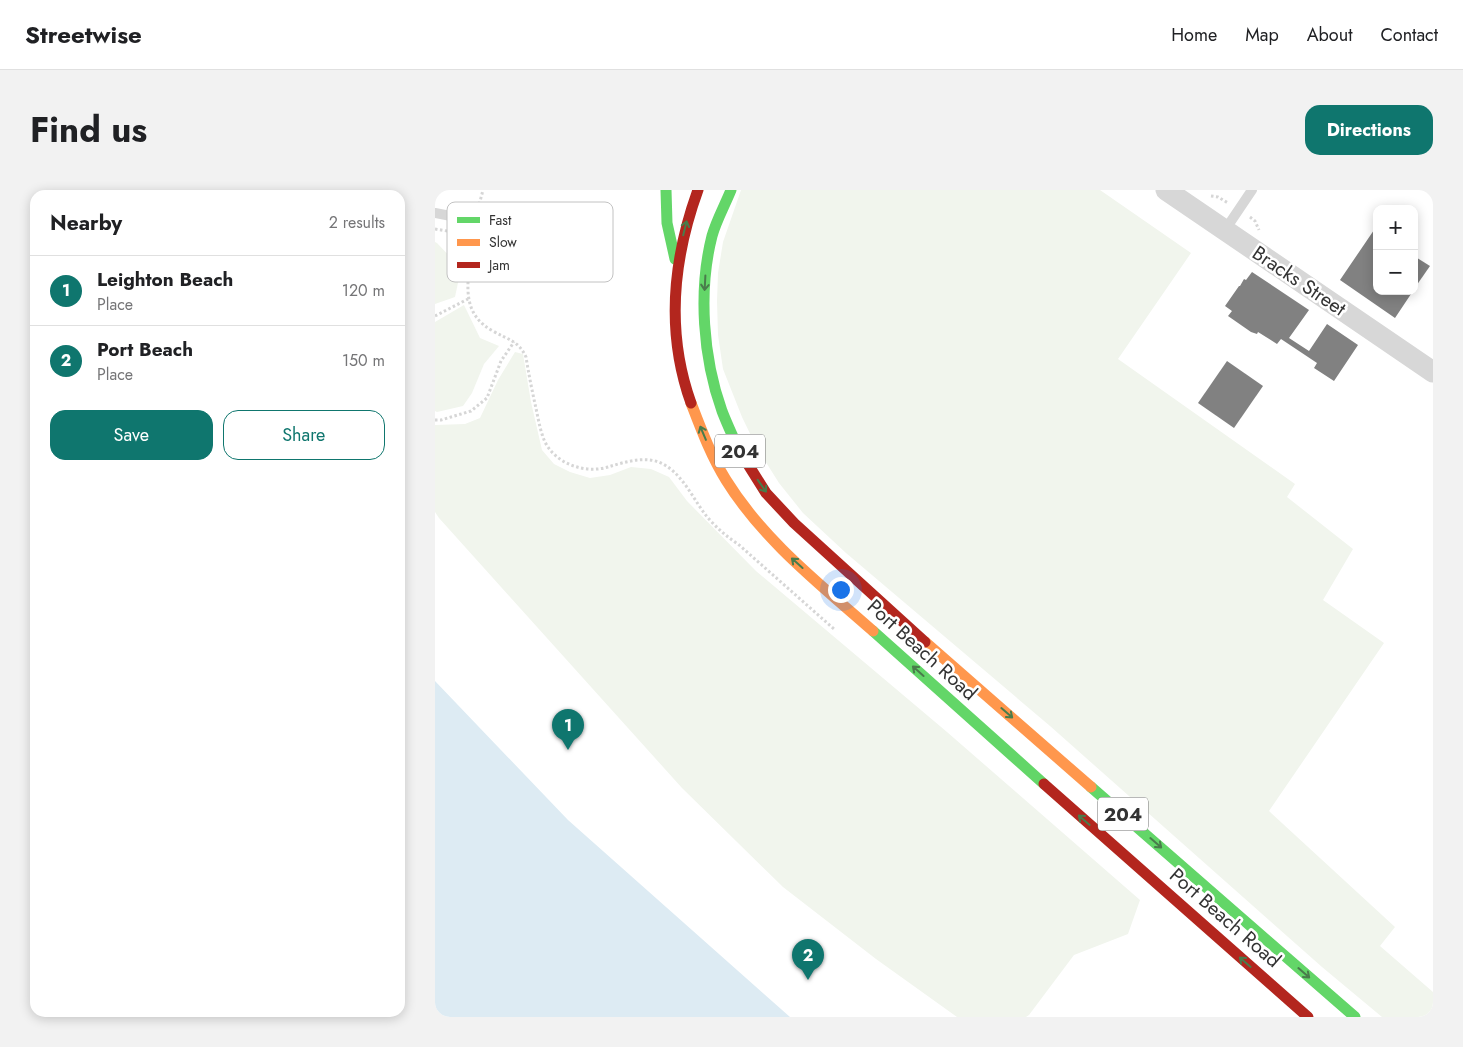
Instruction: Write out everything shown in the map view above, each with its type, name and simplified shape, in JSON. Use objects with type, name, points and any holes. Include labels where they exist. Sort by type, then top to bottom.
[{"type":"main road","points":[[666,190],[667,223],[677,268]]},
{"type":"main road","name":"Port Beach Road","points":[[698,190],[687,219],[677,268],[675,302],[679,354],[683,377],[692,407],[712,455],[729,485],[752,517],[791,558],[1308,1017]]},
{"type":"main road","name":"204","points":[[712,235],[731,190]]},
{"type":"main road","name":"Port Beach Road","points":[[712,235],[706,270],[704,305],[705,335],[712,377],[739,450],[766,493],[794,523],[891,612],[1355,1017]]},
{"type":"street","points":[[709,190],[713,212],[712,235]]},
{"type":"street","name":"Bracks Street","points":[[1166,190],[1433,372]]},
{"type":"lane","points":[[1225,230],[1252,190]]},
{"type":"path","points":[[468,282],[468,299],[473,314],[483,325],[522,348],[541,431],[546,444],[560,458],[571,465],[591,469],[639,460],[662,464]]},
{"type":"path","points":[[435,316],[468,299]]},
{"type":"path","points":[[435,420],[471,412],[487,398],[501,361],[514,342]]},
{"type":"shaded area","points":[[741,190],[1100,190],[1191,253],[1118,359],[1295,484],[1287,497],[1353,549],[1323,600],[1384,643],[1269,811],[1395,927],[1380,946],[1433,992],[1433,1017],[1382,1017],[1322,967],[1050,726],[846,553],[803,513],[779,483],[757,448],[742,417],[723,369],[718,335],[718,273],[723,242]]},
{"type":"shaded area","points":[[435,242],[447,254],[447,282],[458,282],[455,297],[435,304]]},
{"type":"shaded area","points":[[464,305],[480,338],[499,346],[484,364],[472,393],[463,406],[437,412],[435,411],[435,322]]},
{"type":"shaded area","points":[[515,352],[523,354],[542,450],[554,464],[570,472],[590,478],[610,475],[631,467],[651,469],[669,477],[687,501],[756,571],[947,732],[1140,900],[1128,934],[1074,955],[1026,1017],[957,1017],[876,959],[783,887],[682,788],[435,512],[435,425],[465,424],[480,418],[498,380]]},
{"type":"shaded area","points":[[435,681],[568,820],[790,1017],[435,1017]]},
{"type":"building","points":[[1373,231],[1373,295],[1410,295],[1395,318],[1340,280]]},
{"type":"building","points":[[1418,258],[1430,266],[1418,283]]},
{"type":"building","points":[[1252,272],[1309,310],[1289,338],[1309,351],[1327,324],[1358,345],[1334,381],[1314,368],[1317,363],[1281,339],[1277,344],[1258,332],[1257,334],[1251,332],[1228,316],[1232,311],[1225,306],[1244,279],[1246,280]]},
{"type":"building","points":[[1227,361],[1263,386],[1234,428],[1198,403]]},
{"type":"traffic: fast","points":[[666,190],[667,223],[675,259]]},
{"type":"traffic: fast","points":[[731,190],[712,236],[705,279],[704,302],[710,369],[724,416],[739,450]]},
{"type":"traffic: fast","points":[[873,631],[1044,784]]},
{"type":"traffic: fast","points":[[1091,787],[1355,1017]]},
{"type":"traffic: slow","points":[[691,403],[716,462],[741,502],[794,561],[873,631]]},
{"type":"traffic: slow","points":[[925,642],[1091,787]]},
{"type":"traffic: jam","points":[[691,403],[683,377],[678,350],[676,296],[678,269],[683,243],[689,216],[698,190]]},
{"type":"traffic: jam","points":[[739,450],[766,493],[794,523],[925,642]]},
{"type":"traffic: jam","points":[[1044,784],[1308,1017]]},
{"type":"place","name":"Leighton Beach","points":[[568,750]]},
{"type":"place","name":"Port Beach","points":[[808,980]]}]
